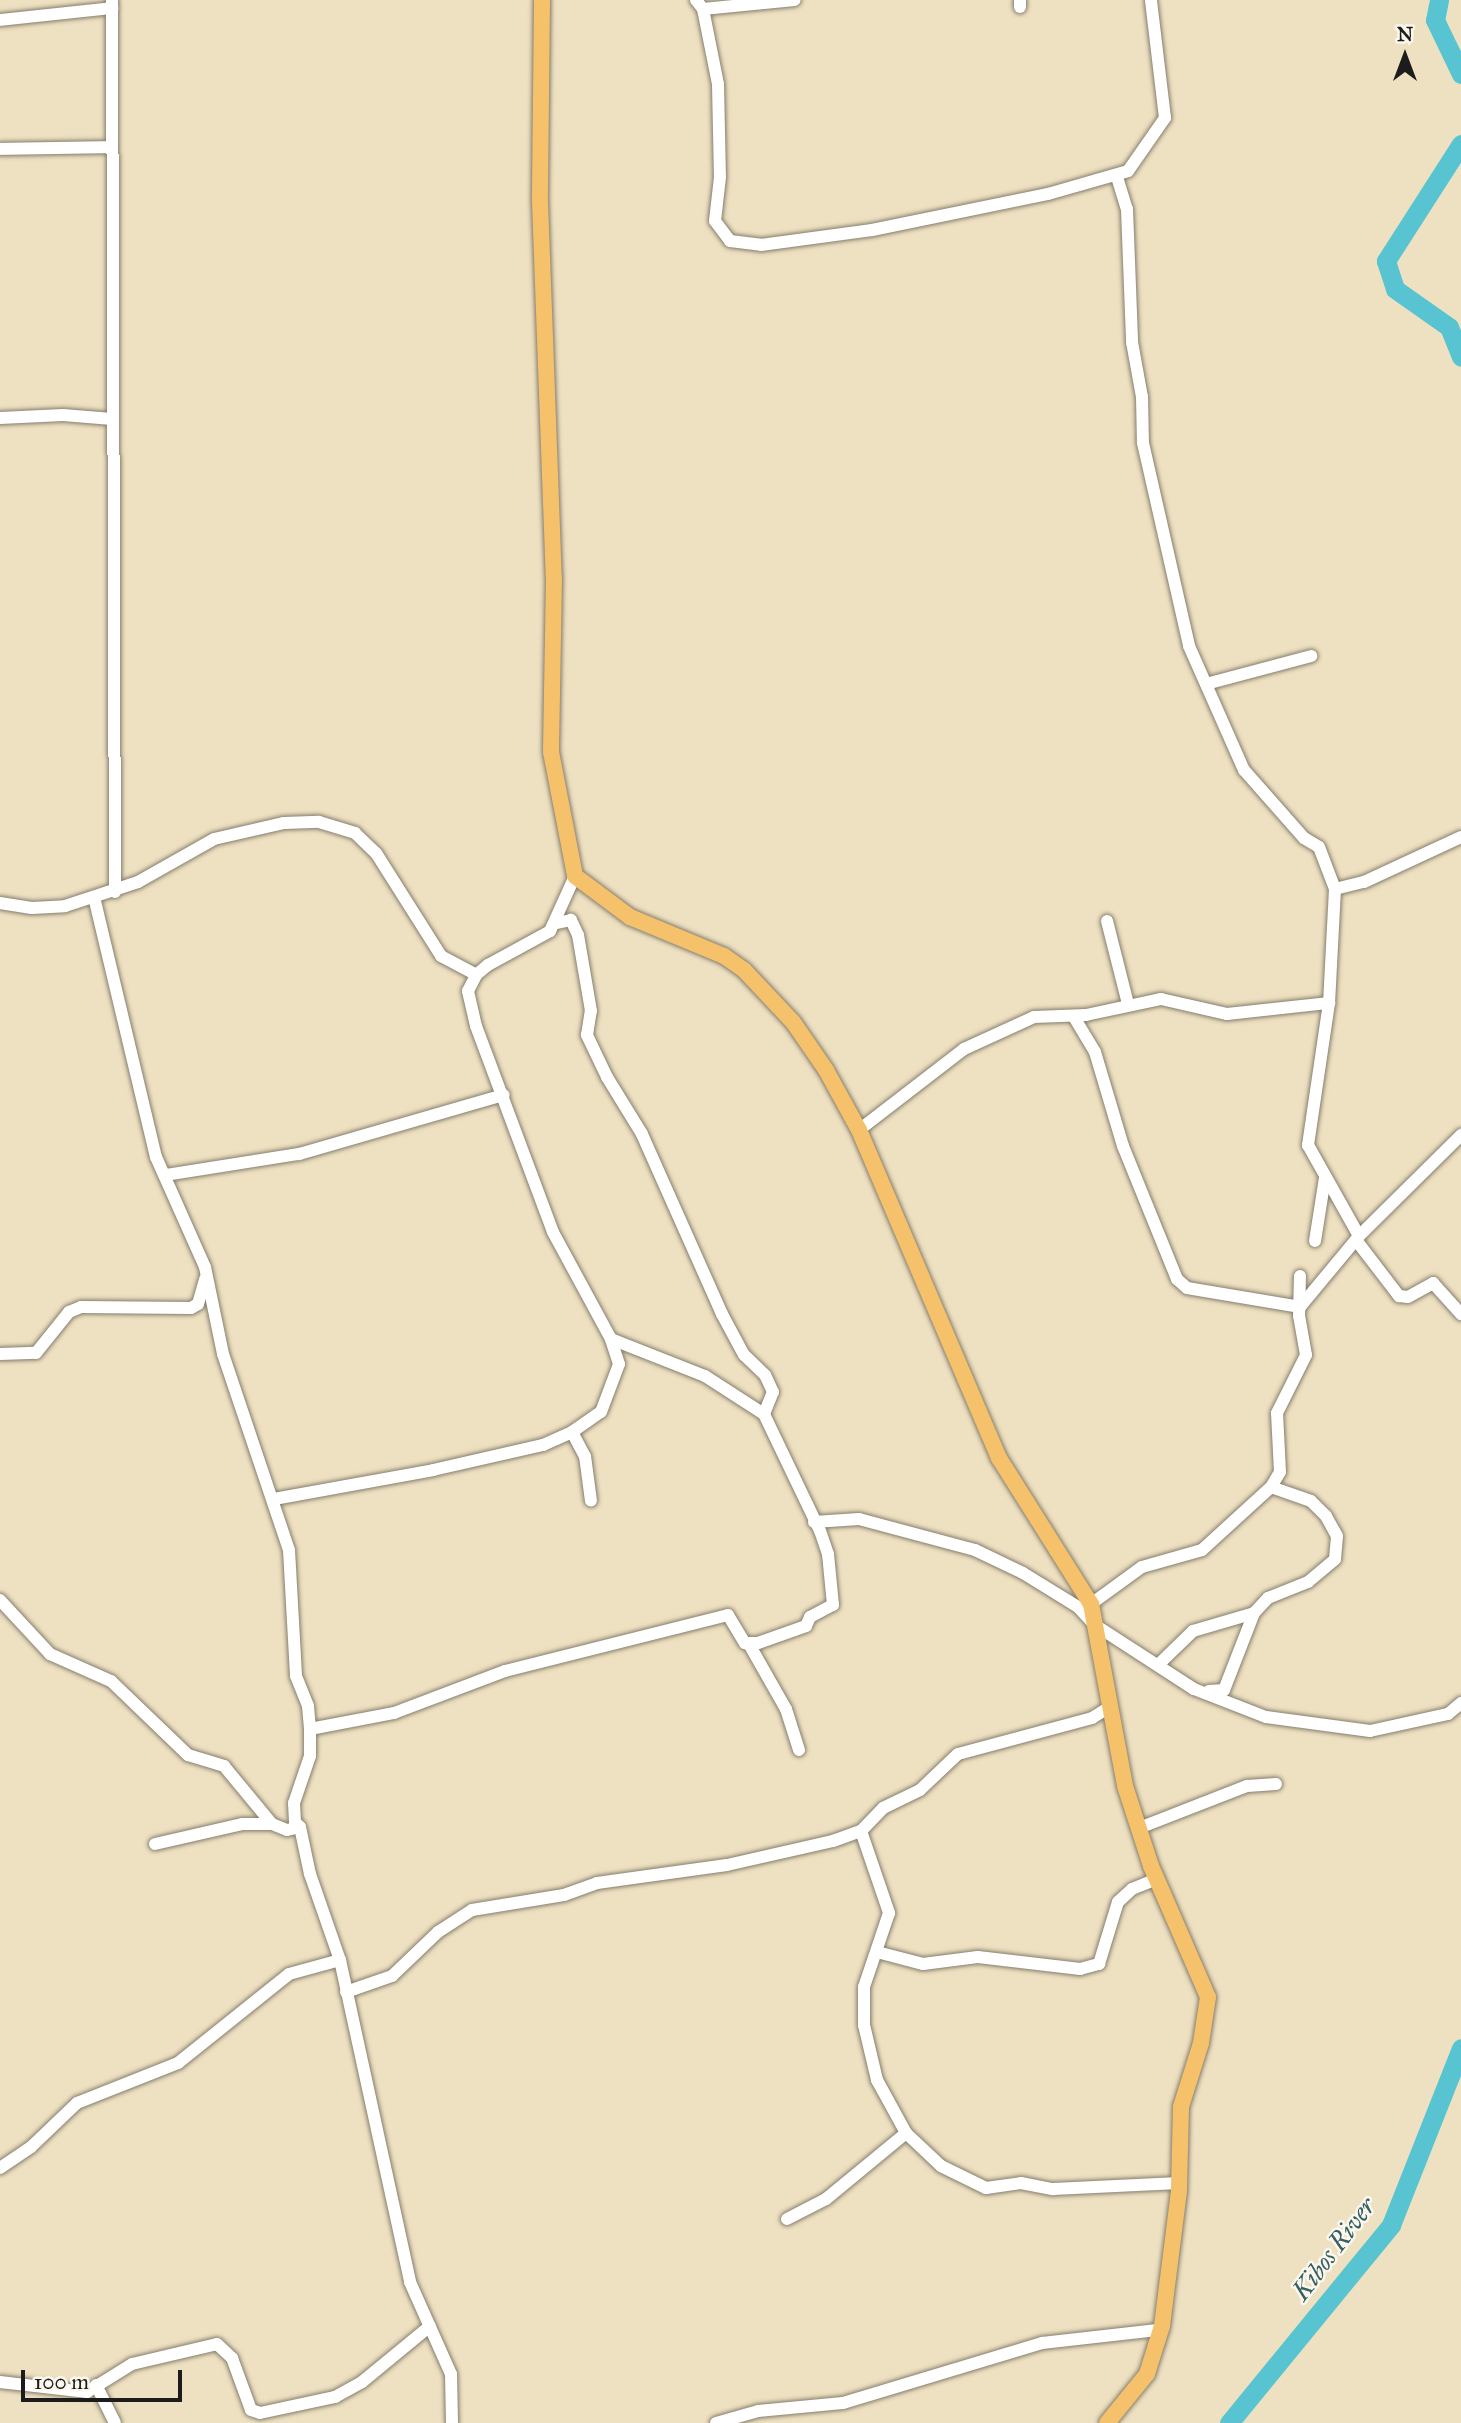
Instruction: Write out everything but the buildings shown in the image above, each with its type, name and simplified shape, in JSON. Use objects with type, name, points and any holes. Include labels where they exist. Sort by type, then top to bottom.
[{"type":"main road","points":[[542,0],[540,202],[554,578],[551,752],[575,876],[630,917],[724,956],[744,970],[793,1022],[859,1130],[999,1458],[1091,1604],[1125,1786],[1157,1879],[1208,1997],[1201,2043],[1181,2107],[1179,2183],[1170,2277],[1147,2374],[1107,2423]]},
{"type":"street","points":[[795,0],[699,5],[718,84],[720,177],[715,221],[730,241],[788,244],[839,236],[1117,177],[1137,161],[1165,118],[1151,0]]},
{"type":"street","points":[[0,20],[112,4],[115,892]]},
{"type":"street","points":[[0,149],[111,147]]},
{"type":"street","points":[[1117,177],[1127,209],[1132,342],[1142,397],[1143,443],[1189,646],[1220,725],[1244,770],[1295,828],[1319,847],[1335,889],[1329,1003],[1308,1136],[1325,1178],[1358,1238],[1399,1296],[1408,1297],[1433,1283],[1461,1314]]},
{"type":"street","points":[[0,418],[63,415],[112,419]]},
{"type":"street","points":[[1206,684],[1311,656]]},
{"type":"street","points":[[0,903],[43,907],[94,897],[115,892],[214,839],[284,823],[333,824],[355,833],[376,853],[441,956],[475,975]]},
{"type":"street","points":[[1335,889],[1364,882],[1461,837]]},
{"type":"street","points":[[274,1499],[433,1470],[543,1445],[572,1432],[601,1412],[619,1364],[611,1339],[553,1231],[469,1003],[470,983],[475,975],[538,940],[556,923],[575,876]]},
{"type":"street","points":[[94,897],[156,1157],[207,1272],[223,1354],[274,1499],[292,1570],[296,1676],[308,1706],[310,1730],[310,1756],[294,1803],[295,1822],[300,1827],[310,1874],[340,1960],[410,2281],[451,2374],[452,2423]]},
{"type":"street","points":[[556,923],[571,920],[578,935],[591,1011],[587,1035],[648,1146],[722,1314],[744,1355],[765,1375],[772,1392],[764,1415]]},
{"type":"street","points":[[1107,921],[1128,1003]]},
{"type":"street","points":[[859,1130],[984,1037],[1034,1017],[1074,1017],[1128,1003],[1161,999],[1203,1010],[1252,1014],[1329,1003]]},
{"type":"street","points":[[1074,1017],[1095,1052],[1123,1146],[1177,1279],[1187,1288],[1300,1307]]},
{"type":"street","points":[[166,1175],[299,1154],[505,1095]]},
{"type":"street","points":[[1300,1307],[1358,1238],[1461,1135]]},
{"type":"street","points":[[1315,1241],[1325,1178]]},
{"type":"street","points":[[0,1354],[36,1353],[69,1312],[81,1307],[191,1308],[198,1304],[207,1272]]},
{"type":"street","points":[[1091,1604],[1142,1567],[1202,1550],[1271,1488],[1280,1472],[1278,1413],[1306,1355],[1300,1307],[1300,1276]]},
{"type":"street","points":[[611,1339],[705,1376],[764,1415],[814,1522],[828,1554],[833,1605],[810,1617],[806,1626],[749,1644]]},
{"type":"street","points":[[572,1432],[586,1456],[591,1501]]},
{"type":"street","points":[[1202,1693],[1224,1690],[1254,1613],[1268,1598],[1323,1573],[1338,1547],[1334,1527],[1311,1501],[1271,1488]]},
{"type":"street","points":[[814,1522],[859,1518],[975,1550],[1023,1573],[1078,1607],[1095,1625],[1202,1693],[1232,1700],[1266,1717],[1338,1730],[1370,1731],[1448,1714],[1461,1703]]},
{"type":"street","points":[[0,1600],[50,1654],[111,1681],[188,1755],[224,1766],[272,1824]]},
{"type":"street","points":[[1158,1665],[1193,1631],[1254,1613]]},
{"type":"street","points":[[310,1730],[394,1713],[505,1671],[728,1615],[749,1644],[786,1709],[799,1750]]},
{"type":"street","points":[[346,1992],[392,1976],[438,1932],[472,1910],[564,1895],[597,1883],[727,1866],[861,1831],[883,1808],[920,1790],[958,1755],[1092,1718],[1111,1706]]},
{"type":"street","points":[[1139,1828],[1247,1786],[1276,1784]]},
{"type":"street","points":[[155,1844],[242,1824],[272,1824],[287,1830],[300,1827]]},
{"type":"street","points":[[861,1831],[888,1902],[877,1952],[864,1987],[864,2025],[877,2080],[906,2133],[941,2166],[986,2188],[1021,2183],[1053,2189],[1179,2183]]},
{"type":"street","points":[[877,1952],[923,1964],[978,1957],[1067,1968],[1099,1964],[1118,1902],[1132,1889],[1157,1879]]},
{"type":"street","points":[[0,2168],[31,2147],[77,2103],[178,2063],[289,1974],[340,1960]]},
{"type":"street","points":[[787,2220],[825,2199],[906,2133]]},
{"type":"street","points":[[0,2382],[74,2394],[87,2392],[132,2364],[217,2344],[232,2358],[250,2410],[312,2404],[362,2382],[430,2326]]},
{"type":"street","points":[[716,2423],[758,2411],[843,2403],[1042,2343],[1157,2330]]},
{"type":"street","points":[[96,2385],[115,2423]]},
{"type":"waterway","name":"Kibos River","points":[[1439,0],[1435,20],[1461,74]]},
{"type":"waterway","name":"Kibos River","points":[[1461,144],[1386,261],[1395,289],[1449,327],[1461,357]]},
{"type":"waterway","name":"Kibos River","points":[[1229,2423],[1391,2225],[1461,2048]]}]
